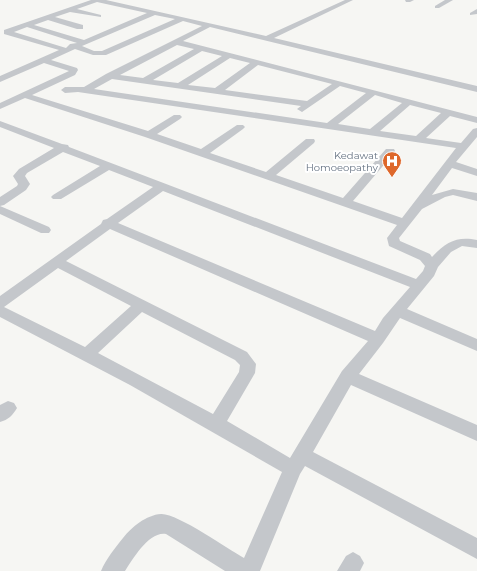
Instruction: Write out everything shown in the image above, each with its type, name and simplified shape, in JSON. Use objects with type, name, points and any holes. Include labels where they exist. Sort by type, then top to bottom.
[{"type":"street","points":[[182,19],[103,53],[93,53],[69,48],[7,33],[47,17],[97,0],[209,25],[477,89]]},
{"type":"street","points":[[266,39],[350,0]]},
{"type":"street","points":[[436,7],[450,0]]},
{"type":"street","points":[[69,10],[99,16]]},
{"type":"street","points":[[0,79],[153,13]]},
{"type":"street","points":[[47,17],[80,27]]},
{"type":"street","points":[[26,25],[83,42]]},
{"type":"street","points":[[86,90],[109,76],[209,25]]},
{"type":"street","points":[[176,42],[477,120]]},
{"type":"street","points":[[144,81],[201,48]]},
{"type":"street","points":[[180,86],[229,55]]},
{"type":"street","points":[[0,106],[74,70],[44,60]]},
{"type":"street","points":[[217,92],[257,62]]},
{"type":"street","points":[[109,76],[308,104]]},
{"type":"street","points":[[286,119],[339,83]]},
{"type":"street","points":[[65,90],[73,88],[419,139],[471,140]]},
{"type":"street","points":[[331,125],[373,92]]},
{"type":"street","points":[[24,95],[149,134],[404,223]]},
{"type":"street","points":[[373,132],[408,102]]},
{"type":"street","points":[[419,139],[448,112]]},
{"type":"street","points":[[149,134],[177,117]]},
{"type":"street","points":[[0,124],[64,147],[108,166],[419,285]]},
{"type":"street","points":[[203,153],[240,127]]},
{"type":"street","points":[[432,265],[425,257],[394,243],[393,238],[418,208],[450,164],[471,140]]},
{"type":"street","points":[[268,176],[310,141]]},
{"type":"street","points":[[0,202],[22,188],[24,184],[19,176],[23,171],[64,147]]},
{"type":"street","points":[[346,202],[390,151]]},
{"type":"street","points":[[450,164],[477,173]]},
{"type":"street","points":[[57,197],[108,166]]},
{"type":"street","points":[[0,303],[57,262],[107,223],[160,186]]},
{"type":"street","points":[[418,208],[441,195],[453,192],[477,197]]},
{"type":"street","points":[[0,210],[44,230]]},
{"type":"street","points":[[107,223],[378,339]]},
{"type":"street","points":[[249,571],[298,462],[348,376],[378,339],[397,311],[429,273],[432,265],[454,244],[461,241],[477,244]]},
{"type":"street","points":[[57,262],[241,356],[248,364],[246,373],[216,424]]},
{"type":"street","points":[[87,354],[141,305]]},
{"type":"street","points":[[0,311],[87,354],[216,424],[477,549]]},
{"type":"street","points":[[397,311],[477,345]]},
{"type":"street","points":[[348,376],[477,433]]},
{"type":"street","points":[[112,571],[139,537],[150,527],[160,524],[171,526],[245,571]]},
{"type":"place","name":"Kedawat Homoeopathy","points":[[392,178]]}]
